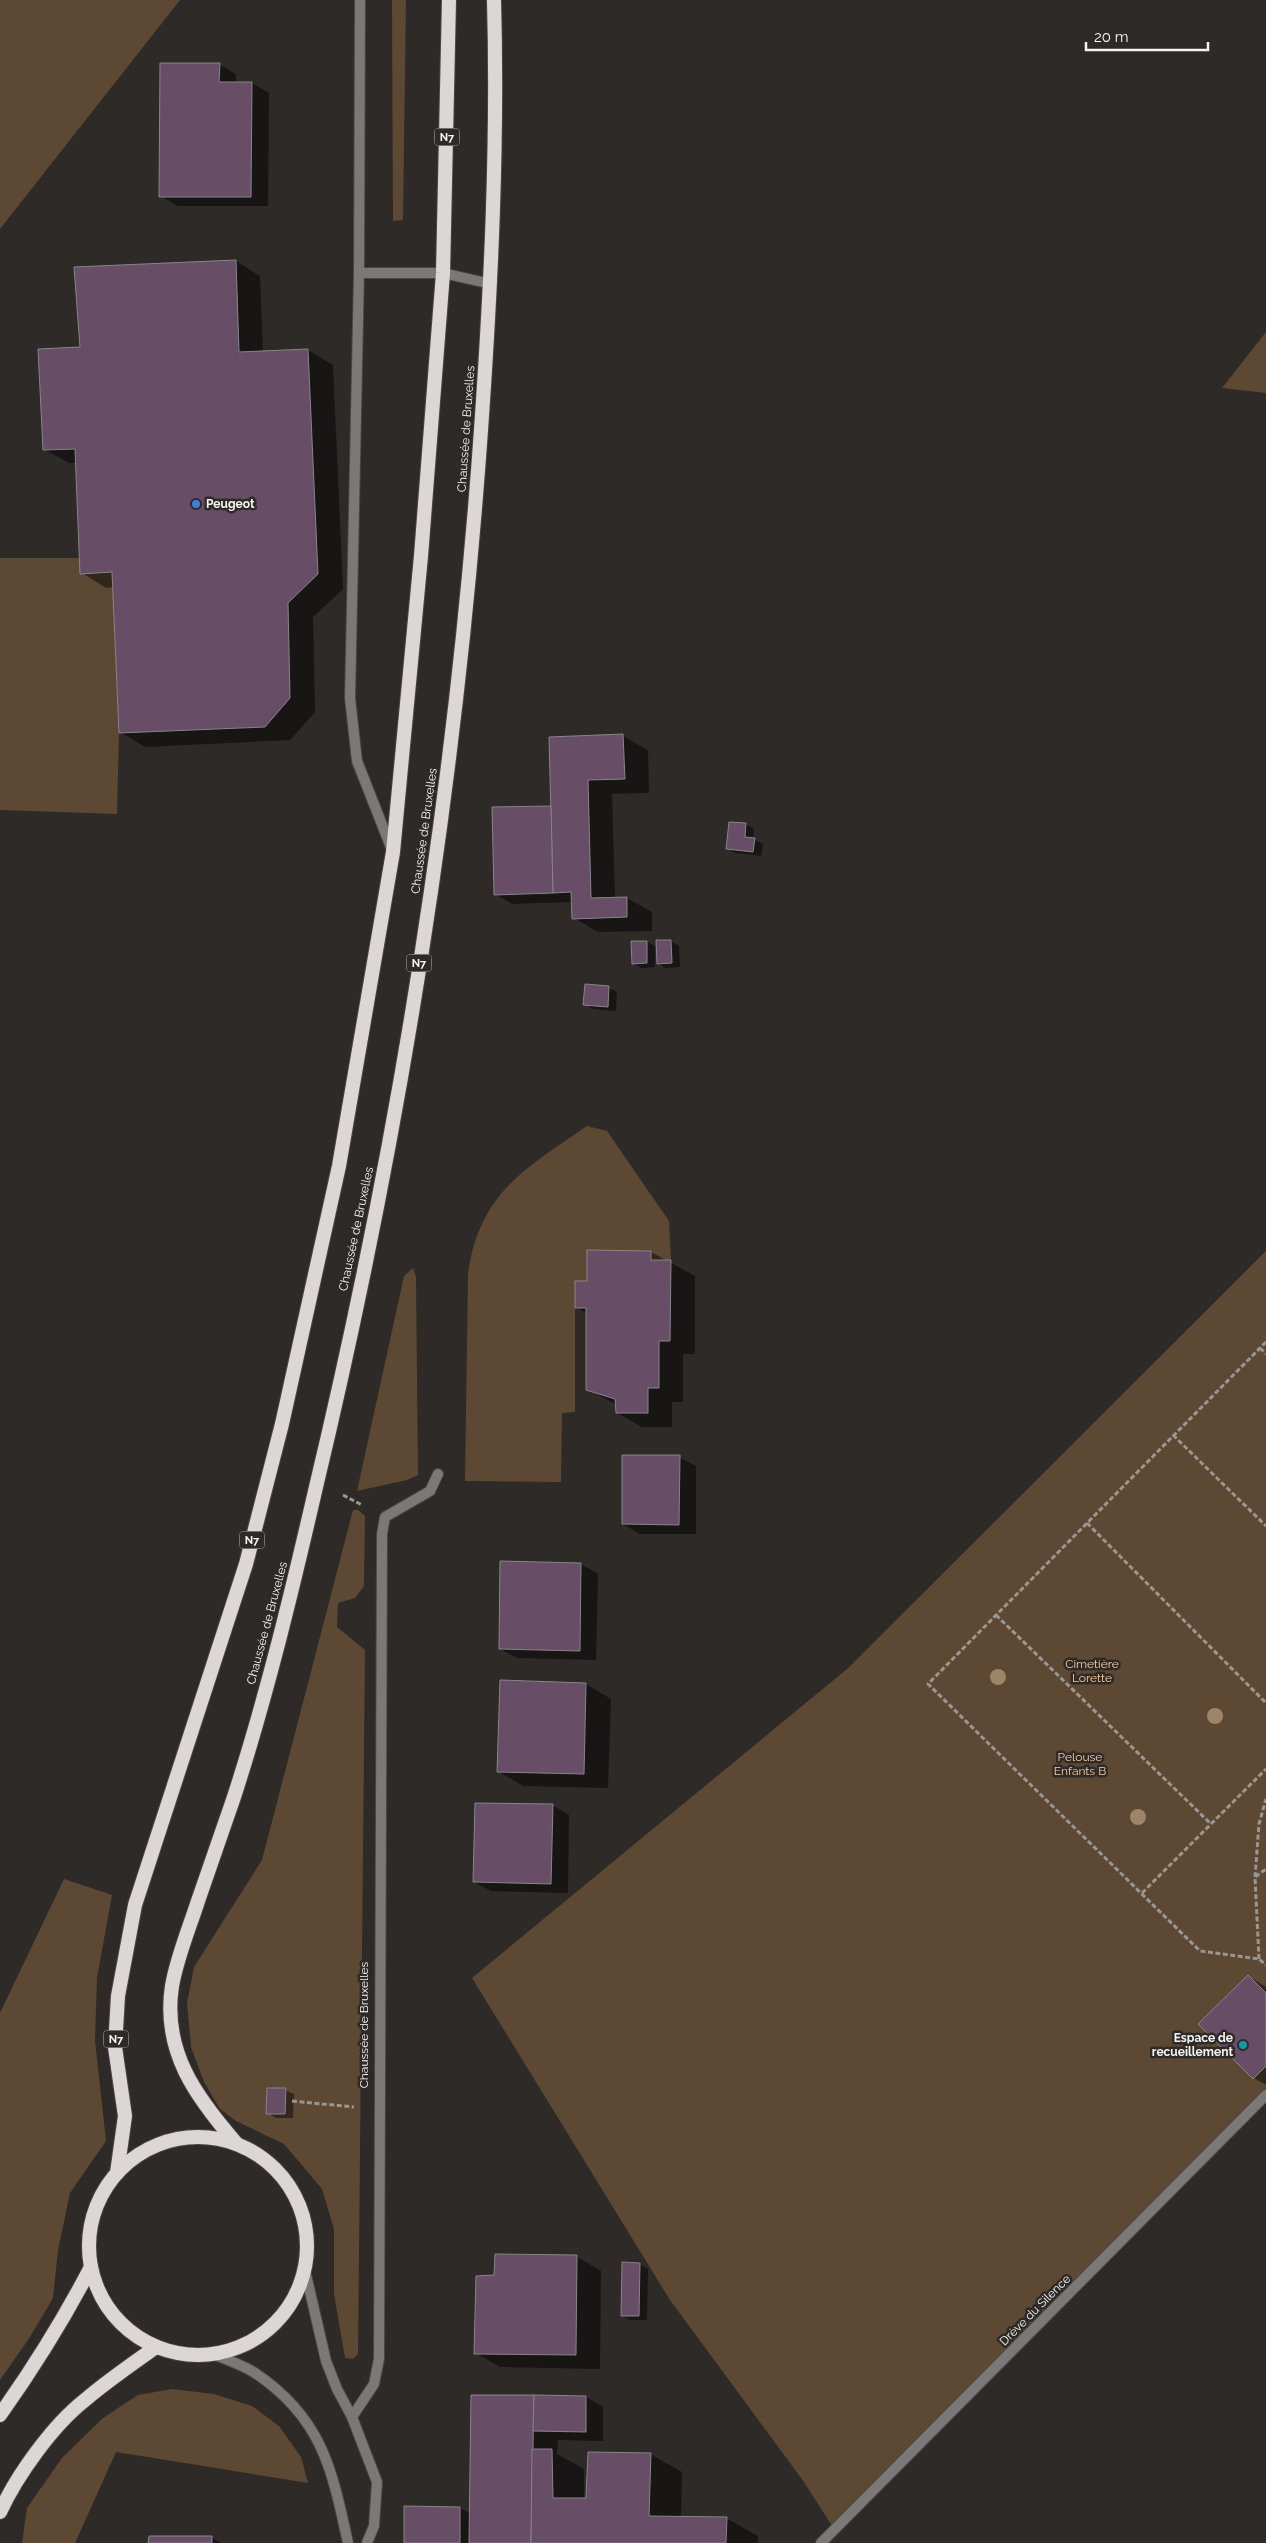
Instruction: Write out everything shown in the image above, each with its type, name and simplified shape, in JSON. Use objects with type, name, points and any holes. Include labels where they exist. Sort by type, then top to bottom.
[{"type":"highway","name":"N7","points":[[117,2173],[125,2116],[115,2047],[118,1996],[135,1905],[246,1564],[282,1424],[339,1166],[393,852],[421,556],[443,273],[448,0]]},
{"type":"highway","name":"Chaussée de Bruxelles","points":[[236,2143],[205,2107],[182,2068],[171,2028],[172,1988],[181,1949],[241,1772],[281,1632],[318,1482],[379,1200],[442,818],[471,563],[491,284],[497,99],[494,0]]},
{"type":"highway","points":[[184,2137],[210,2137],[236,2143],[257,2154],[277,2170],[297,2200],[307,2234],[305,2270],[296,2294],[282,2317],[262,2335],[238,2347],[213,2354],[184,2355],[156,2347],[133,2334],[113,2315],[99,2292],[90,2267],[89,2234],[98,2201],[117,2173],[136,2156],[159,2144],[184,2137]]},
{"type":"highway","points":[[0,2415],[44,2352],[64,2319],[90,2267]]},
{"type":"highway","points":[[0,2512],[16,2482],[48,2439],[83,2401],[156,2347]]},
{"type":"street","points":[[360,0],[359,273],[350,698],[357,761],[393,852]]},
{"type":"street","points":[[359,273],[443,273],[491,284]]},
{"type":"street","points":[[385,1517],[430,1491],[438,1474]]},
{"type":"street","name":"Chaussée de Bruxelles","points":[[352,2417],[374,2384],[378,2359],[380,1614],[382,1534],[385,1517]]},
{"type":"street","name":"Drève du Silence","points":[[821,2543],[1266,2095]]},
{"type":"street","points":[[305,2270],[326,2361],[337,2389],[352,2417],[377,2482],[374,2526],[367,2543]]},
{"type":"street","points":[[213,2354],[254,2372],[292,2402],[320,2443],[336,2486],[348,2543]]},
{"type":"path","points":[[1266,1342],[928,1684],[1200,1951],[1259,1960],[1266,1965]]},
{"type":"path","points":[[1260,1348],[1266,1354]]},
{"type":"path","points":[[1174,1436],[1266,1526]]},
{"type":"path","points":[[318,1482],[385,1517]]},
{"type":"path","points":[[1087,1523],[1266,1703]]},
{"type":"path","points":[[996,1615],[1211,1824]]},
{"type":"path","points":[[1142,1893],[1266,1769]]},
{"type":"path","points":[[1259,1960],[1255,1877],[1259,1824],[1266,1799]]},
{"type":"path","points":[[1255,1877],[1266,1870]]},
{"type":"path","points":[[292,2101],[379,2109]]},
{"type":"green space","points":[[0,0],[180,0],[0,229]]},
{"type":"green space","points":[[392,0],[406,0],[403,220],[393,221]]},
{"type":"green space","points":[[1266,332],[1266,393],[1222,388]]},
{"type":"green space","points":[[0,558],[80,558],[81,574],[112,572],[119,733],[117,814],[0,810]]},
{"type":"green space","points":[[587,1126],[607,1131],[669,1221],[671,1260],[651,1260],[651,1251],[587,1251],[587,1281],[575,1281],[575,1412],[562,1413],[561,1482],[465,1481],[468,1273],[474,1245],[483,1222],[495,1202],[509,1185],[525,1170]]},
{"type":"green space","points":[[1266,1251],[1266,2095],[834,2529],[804,2482],[670,2300],[472,1978],[847,1669]]},
{"type":"green space","points":[[413,1268],[416,1277],[418,1475],[407,1480],[357,1491],[404,1276]]},
{"type":"green space","points":[[353,1510],[358,1510],[365,1516],[364,1586],[355,1598],[338,1603],[337,1627],[365,1650],[358,2354],[353,2359],[345,2358],[334,2294],[334,2229],[322,2189],[284,2144],[236,2121],[220,2109],[204,2082],[191,2047],[187,2003],[194,1967],[262,1860]]},
{"type":"green space","points":[[64,1879],[112,1895],[97,1978],[95,2040],[106,2141],[70,2193],[58,2250],[53,2298],[30,2337],[0,2380],[0,2013]]},
{"type":"green space","points":[[172,2389],[214,2394],[252,2406],[279,2426],[301,2457],[308,2483],[116,2452],[75,2543],[22,2543],[27,2508],[62,2458],[103,2418],[138,2395]]},
{"type":"building","points":[[160,63],[220,63],[219,82],[252,82],[251,197],[159,197]]},
{"type":"building","name":"Peugeot","points":[[236,260],[239,352],[308,349],[318,574],[288,603],[290,698],[265,727],[119,733],[112,572],[80,574],[75,449],[43,450],[38,349],[80,347],[74,267]]},
{"type":"building","points":[[623,734],[625,779],[588,780],[591,898],[627,897],[627,917],[572,919],[571,892],[553,893],[549,737]]},
{"type":"building","points":[[551,806],[553,893],[494,895],[492,807]]},
{"type":"building","points":[[729,822],[746,823],[745,837],[755,838],[753,852],[726,849]]},
{"type":"building","points":[[656,940],[671,940],[672,963],[657,964]]},
{"type":"building","points":[[631,941],[647,941],[647,963],[632,964]]},
{"type":"building","points":[[585,984],[609,986],[608,1007],[583,1005]]},
{"type":"building","points":[[587,1250],[651,1251],[651,1260],[671,1260],[670,1341],[659,1341],[659,1388],[648,1388],[648,1413],[616,1413],[615,1399],[586,1390],[586,1308],[575,1308],[575,1281],[587,1281]]},
{"type":"building","points":[[622,1455],[680,1455],[679,1525],[622,1524]]},
{"type":"building","points":[[500,1561],[581,1563],[580,1651],[499,1649]]},
{"type":"building","points":[[500,1680],[586,1683],[584,1774],[497,1772]]},
{"type":"building","points":[[475,1803],[553,1804],[551,1884],[473,1882]]},
{"type":"building","name":"Espace de recueillement","points":[[1248,1975],[1266,1993],[1266,2066],[1253,2079],[1198,2024]]},
{"type":"building","points":[[267,2088],[286,2088],[285,2114],[266,2114]]},
{"type":"building","points":[[495,2254],[577,2255],[576,2355],[474,2354],[476,2276],[494,2275]]},
{"type":"building","points":[[622,2262],[640,2263],[639,2316],[621,2316]]},
{"type":"building","points":[[471,2395],[534,2395],[531,2543],[469,2543]]},
{"type":"building","points":[[534,2395],[586,2396],[586,2432],[533,2431]]},
{"type":"building","points":[[532,2449],[552,2449],[553,2498],[586,2498],[588,2452],[651,2453],[649,2516],[727,2517],[726,2543],[531,2543]]},
{"type":"building","points":[[404,2506],[460,2507],[460,2543],[404,2543]]},
{"type":"building","points":[[149,2536],[212,2536],[212,2543],[148,2543]]},
{"type":"place","name":"Peugeot","points":[[196,504]]},
{"type":"place","name":"Espace de recueillement","points":[[1243,2045]]},
{"type":"park label","name":"Cimetière Lorette","points":[[1092,1671]]},
{"type":"park label","name":"Pelouse Enfants B","points":[[1080,1764]]}]
